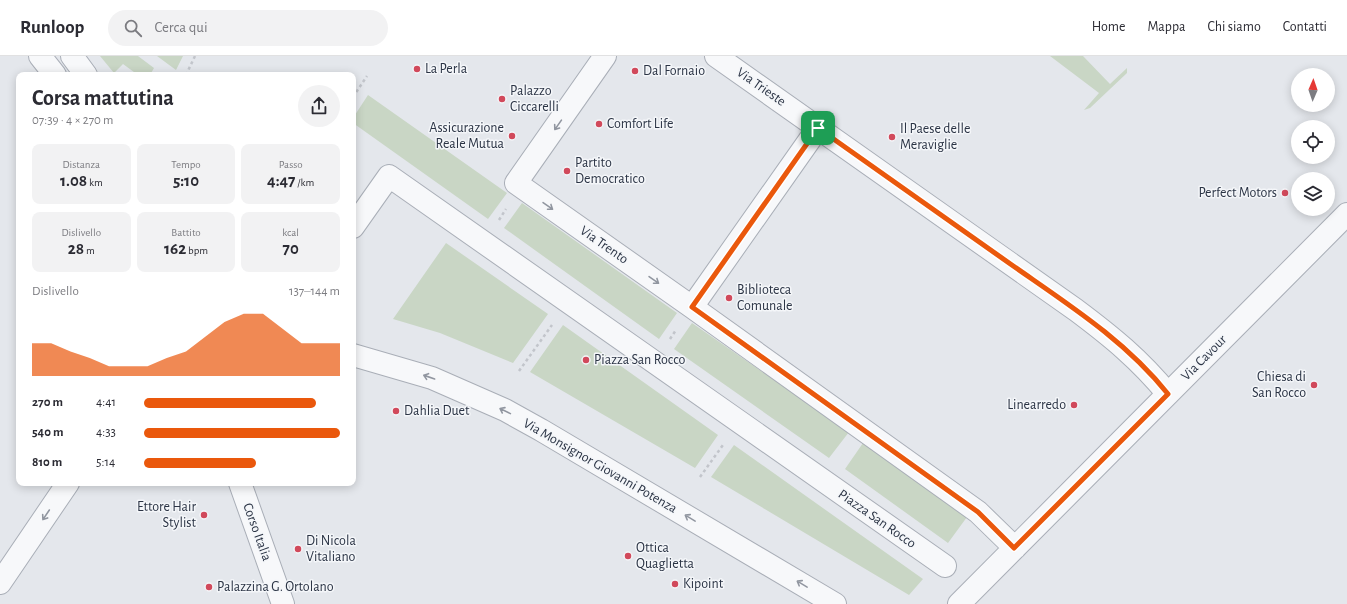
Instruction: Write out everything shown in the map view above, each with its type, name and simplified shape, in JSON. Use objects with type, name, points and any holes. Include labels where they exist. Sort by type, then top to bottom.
[{"type":"street","points":[[40,56],[52,72]]},
{"type":"street","points":[[72,56],[84,72]]},
{"type":"street","name":"Via Trento","points":[[605,56],[516,183],[978,512],[1014,548]]},
{"type":"street","name":"Via Trieste","points":[[716,56],[1070,305],[1120,343],[1151,373],[1168,394]]},
{"type":"street","points":[[692,307],[818,128]]},
{"type":"street","name":"Piazza San Rocco","points":[[356,223],[389,176],[945,566]]},
{"type":"street","name":"Via Cavour","points":[[959,604],[1347,214]]},
{"type":"street","name":"Via Monsignor Giovanni Potenza","points":[[356,356],[432,378],[505,410],[835,604]]},
{"type":"street","points":[[0,583],[66,486]]},
{"type":"street","name":"Corso Italia","points":[[241,486],[283,604]]},
{"type":"path","points":[[188,72],[196,56]]},
{"type":"path","points":[[356,92],[367,76]]},
{"type":"path","points":[[519,372],[556,320]]},
{"type":"path","points":[[700,477],[726,440]]},
{"type":"green space","points":[[100,56],[138,56],[154,68],[152,72],[134,72],[123,64],[113,72]]},
{"type":"green space","points":[[157,56],[183,56],[176,70]]},
{"type":"green space","points":[[1050,56],[1083,56],[1110,84],[1127,68],[1127,73],[1090,108],[1084,110],[1099,93]]},
{"type":"green space","points":[[368,95],[507,193],[488,219],[356,125],[356,113]]},
{"type":"green space","points":[[522,203],[677,313],[659,339],[504,228]]},
{"type":"green space","points":[[446,243],[548,314],[513,363],[440,333],[393,319]]},
{"type":"green space","points":[[692,323],[849,432],[829,458],[674,349]]},
{"type":"green space","points":[[563,325],[718,435],[695,468],[530,372]]},
{"type":"green space","points":[[863,443],[967,517],[948,543],[845,469]]},
{"type":"green space","points":[[734,445],[923,579],[909,595],[711,477]]},
{"type":"place","name":"La Perla","points":[[417,69]]},
{"type":"place","name":"Dal Fornaio","points":[[635,71]]},
{"type":"place","name":"Palazzo Ciccarelli","points":[[502,99]]},
{"type":"place","name":"Comfort Life","points":[[599,124]]},
{"type":"place","name":"Assicurazione Reale Mutua","points":[[512,136]]},
{"type":"place","name":"Il Paese delle Meraviglie","points":[[892,137]]},
{"type":"place","name":"Partito Democratico","points":[[567,171]]},
{"type":"place","name":"Perfect Motors","points":[[1285,193]]},
{"type":"place","name":"Biblioteca Comunale","points":[[729,298]]},
{"type":"place","name":"Piazza San Rocco","points":[[586,360]]},
{"type":"place","name":"Chiesa di San Rocco","points":[[1314,385]]},
{"type":"place","name":"Linearredo","points":[[1074,405]]},
{"type":"place","name":"Dahlia Duet","points":[[396,411]]},
{"type":"place","name":"Ettore Hair Stylist","points":[[204,515]]},
{"type":"place","name":"Di Nicola Vitaliano","points":[[298,549]]},
{"type":"place","name":"Ottica Quaglietta","points":[[628,556]]},
{"type":"place","name":"Kipoint","points":[[675,584]]},
{"type":"place","name":"Palazzina G. Ortolano","points":[[209,587]]},
{"type":"route","points":[[818,128],[1076,310],[1120,343],[1151,373],[1168,394],[1014,548],[978,512],[692,307],[818,128]]}]
